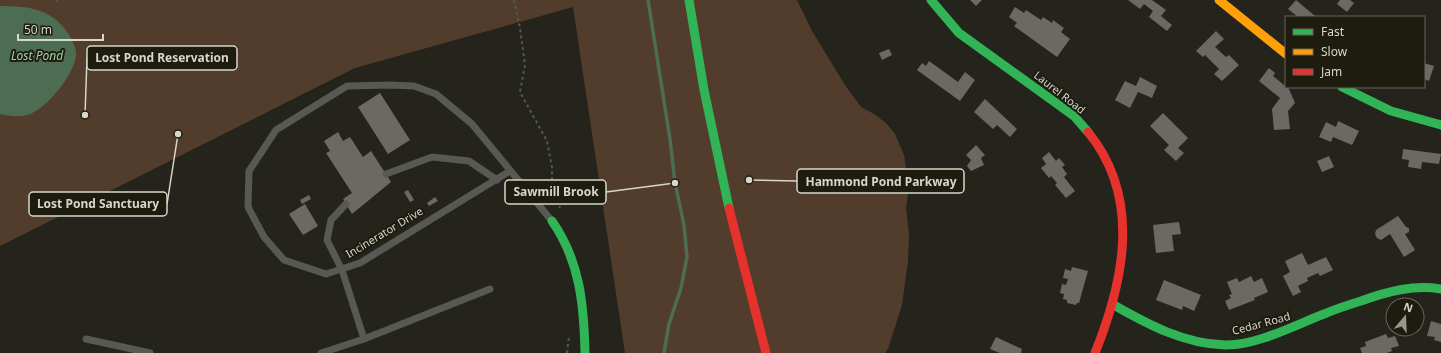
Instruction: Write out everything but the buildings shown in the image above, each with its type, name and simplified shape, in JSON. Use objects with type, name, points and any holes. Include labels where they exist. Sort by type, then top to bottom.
[{"type":"street","points":[[688,0],[722,185],[766,353]]},
{"type":"street","name":"Laurel Road","points":[[932,0],[959,33],[1074,116],[1088,131],[1103,152],[1115,180],[1124,243],[1112,304],[1095,353]]},
{"type":"street","points":[[1220,0],[1285,53]]},
{"type":"street","points":[[1344,88],[1391,111],[1441,125]]},
{"type":"street","name":"Incinerator Drive","points":[[552,221],[563,234],[570,249],[578,280],[585,322],[585,353]]},
{"type":"street","name":"Cedar Road","points":[[1112,304],[1157,329],[1197,341],[1226,345],[1249,341],[1285,331],[1324,314],[1390,291],[1430,287],[1441,289]]},
{"type":"lane","name":"Incinerator Drive","points":[[510,171],[360,263],[326,274],[284,260],[264,237],[248,207],[249,171],[276,130],[347,86],[390,84],[414,86],[436,94],[472,124],[552,221]]},
{"type":"lane","points":[[386,174],[432,157],[469,161],[497,180]]},
{"type":"lane","points":[[346,204],[331,220],[327,240],[342,270],[364,339]]},
{"type":"lane","points":[[321,353],[364,339],[490,289]]},
{"type":"lane","points":[[86,339],[150,353]]},
{"type":"path","points":[[514,0],[520,28],[525,65],[520,92],[547,141],[552,167],[552,179],[561,212]]},
{"type":"path","points":[[568,353],[569,330]]},
{"type":"shaded area","points":[[0,0],[797,0],[812,31],[845,85],[861,107],[886,123],[895,134],[904,155],[909,187],[906,208],[909,235],[908,261],[902,305],[888,349],[885,353],[625,353],[573,7],[355,68],[0,246]]},
{"type":"water","name":"Lost Pond","points":[[0,6],[32,8],[49,15],[64,28],[71,38],[76,53],[70,72],[58,91],[42,107],[27,115],[14,116],[0,114]]},
{"type":"waterway","points":[[648,0],[670,139],[675,183],[684,225],[687,257],[681,288],[669,324],[664,353]]},
{"type":"traffic: fast","points":[[689,0],[704,90],[729,208]]},
{"type":"traffic: fast","points":[[931,0],[959,33],[1074,116],[1088,132]]},
{"type":"traffic: fast","points":[[1344,88],[1391,111],[1441,125]]},
{"type":"traffic: fast","points":[[552,221],[569,252],[579,284],[582,301],[585,353]]},
{"type":"traffic: fast","points":[[1112,304],[1166,332],[1195,341],[1225,345],[1262,339],[1338,309],[1390,292],[1410,288],[1441,289]]},
{"type":"traffic: slow","points":[[1219,0],[1285,53]]},
{"type":"traffic: jam","points":[[1088,132],[1105,157],[1116,184],[1122,212],[1123,240],[1120,269],[1114,297],[1095,353]]},
{"type":"traffic: jam","points":[[729,208],[766,353]]},
{"type":"place","name":"Lost Pond Reservation","points":[[85,115]]},
{"type":"place","name":"Lost Pond Sanctuary","points":[[178,134]]},
{"type":"place","name":"Hammond Pond Parkway","points":[[749,180]]},
{"type":"place","name":"Sawmill Brook","points":[[675,183]]}]
